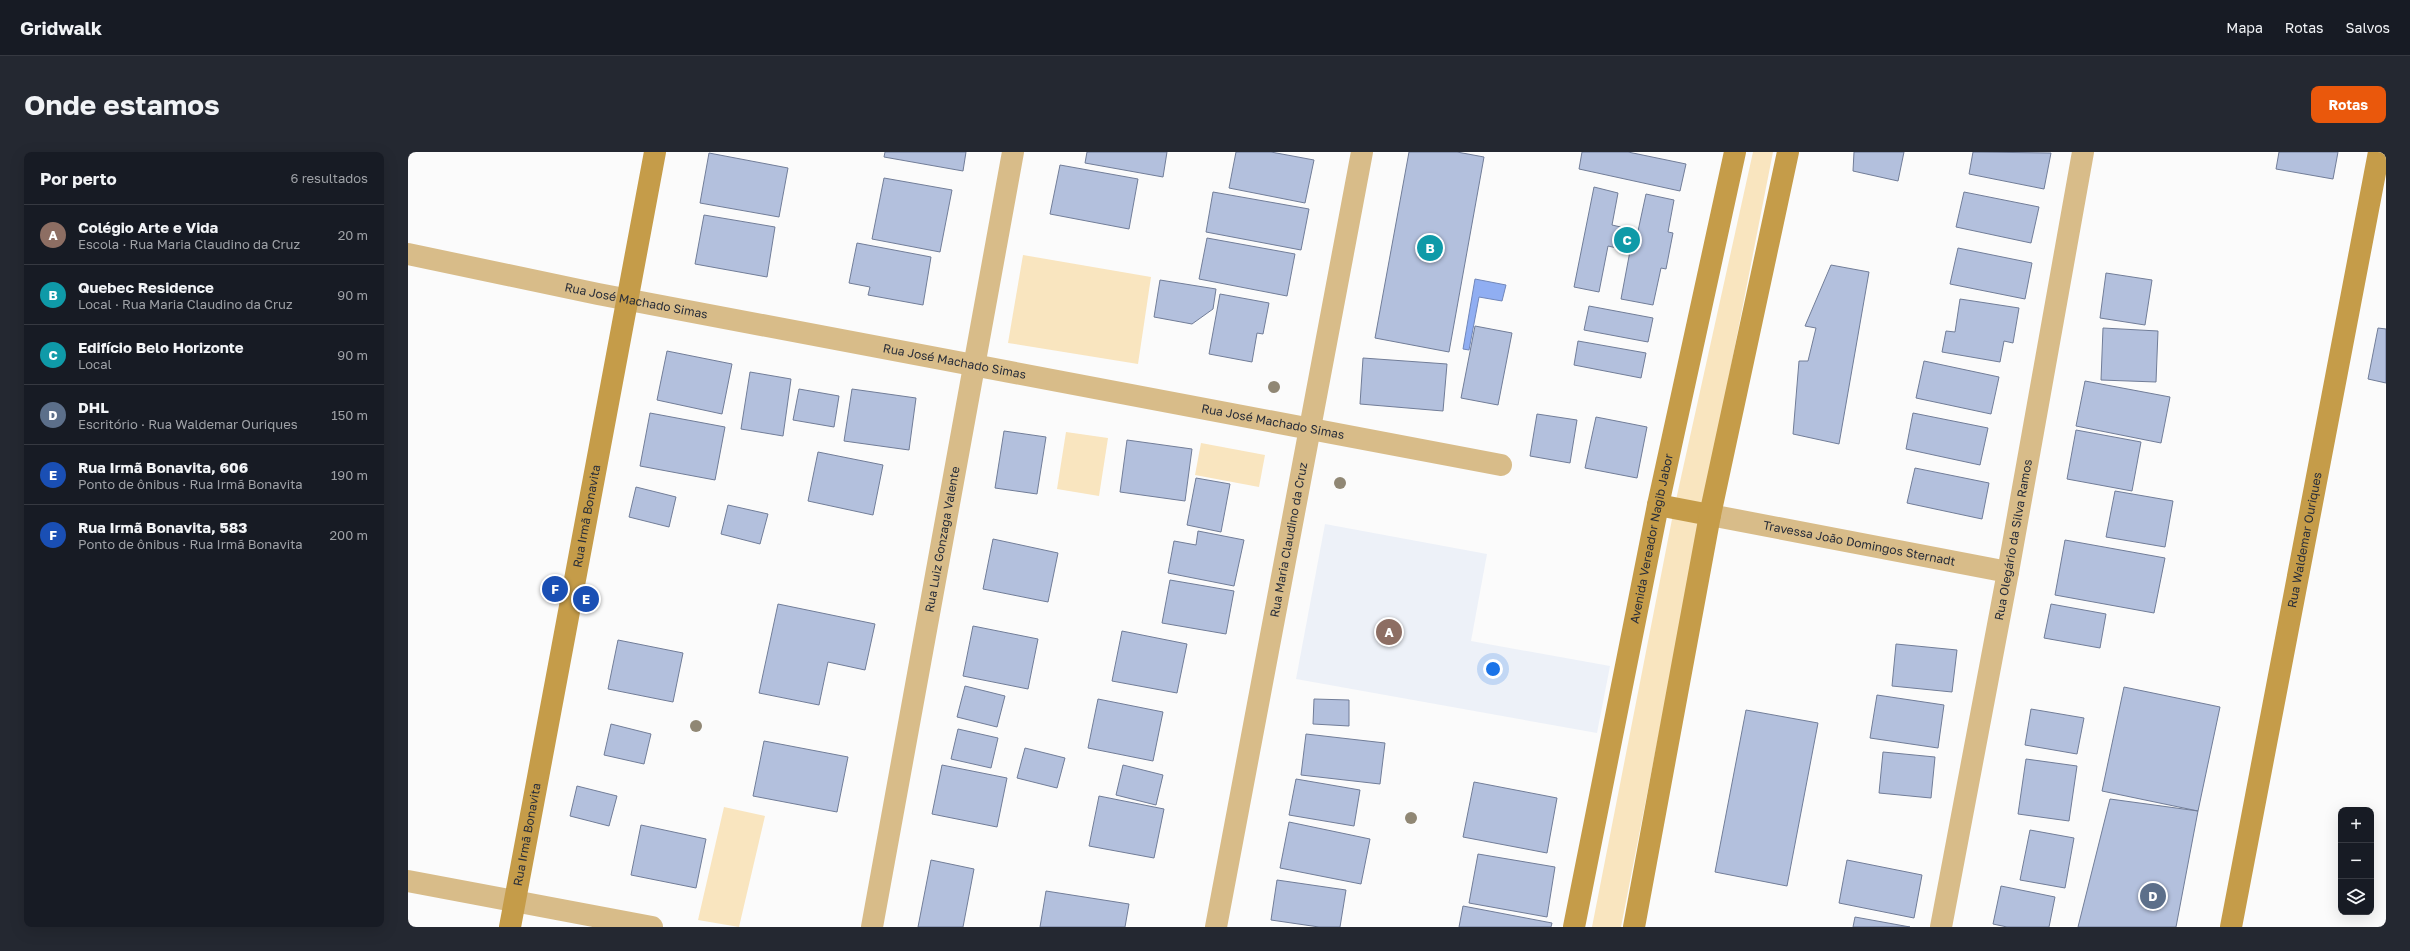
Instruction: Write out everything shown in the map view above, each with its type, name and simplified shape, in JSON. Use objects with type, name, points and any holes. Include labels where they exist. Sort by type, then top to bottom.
[{"type":"main road","name":"Rua Irmã Bonavita","points":[[510,927],[629,299],[655,152]]},
{"type":"main road","name":"Avenida Vereador Nagib Jabor","points":[[1574,927],[1658,505],[1736,152]]},
{"type":"main road","points":[[1634,927],[1710,515],[1788,152]]},
{"type":"main road","name":"Rua Waldemar Ouriques","points":[[2231,927],[2379,152]]},
{"type":"main road","points":[[1658,505],[1710,515]]},
{"type":"street","name":"Rua Luiz Gonzaga Valente","points":[[872,927],[1014,152]]},
{"type":"street","name":"Rua Maria Claudino da Cruz","points":[[1216,927],[1362,152]]},
{"type":"street","name":"Rua Olegário da Silva Ramos","points":[[1941,927],[2008,572],[2083,152]]},
{"type":"street","name":"Rua José Machado Simas","points":[[408,254],[629,299],[974,366],[1501,465]]},
{"type":"street","name":"Travessa João Domingos Sternadt","points":[[1710,515],[2008,572]]},
{"type":"street","points":[[408,881],[652,927]]},
{"type":"shaded area","points":[[1753,152],[1773,152],[1621,927],[1592,927],[1674,509]]},
{"type":"shaded area","points":[[1023,255],[1151,277],[1138,364],[1008,343]]},
{"type":"shaded area","points":[[1066,432],[1108,438],[1099,496],[1057,489]]},
{"type":"shaded area","points":[[1201,443],[1265,455],[1259,487],[1195,475]]},
{"type":"shaded area","points":[[1325,524],[1487,554],[1471,641],[1610,666],[1597,733],[1296,679]]},
{"type":"shaded area","points":[[724,807],[765,816],[739,927],[698,920]]},
{"type":"water","points":[[1475,279],[1506,285],[1502,301],[1479,297],[1469,350],[1463,349]]},
{"type":"building","points":[[885,152],[966,152],[963,171],[884,157]]},
{"type":"building","points":[[1087,152],[1167,152],[1163,177],[1085,163]]},
{"type":"building","points":[[1236,152],[1271,152],[1314,160],[1305,203],[1229,188]]},
{"type":"building","points":[[1409,152],[1457,152],[1484,157],[1449,352],[1375,338]]},
{"type":"building","points":[[1582,152],[1628,152],[1686,164],[1680,191],[1579,169]]},
{"type":"building","points":[[1854,152],[1904,152],[1898,181],[1853,171]]},
{"type":"building","points":[[1973,152],[2051,153],[2044,189],[1969,174]]},
{"type":"building","points":[[2279,152],[2338,152],[2333,179],[2276,169]]},
{"type":"building","points":[[709,153],[788,168],[779,217],[700,203]]},
{"type":"building","points":[[1060,165],[1138,179],[1129,229],[1050,214]]},
{"type":"building","points":[[884,178],[952,190],[940,252],[872,239]]},
{"type":"building","points":[[1594,187],[1618,193],[1612,225],[1638,231],[1646,194],[1674,200],[1668,232],[1673,233],[1666,269],[1661,268],[1653,305],[1621,299],[1630,251],[1608,246],[1599,292],[1574,287]]},
{"type":"building","points":[[1213,192],[1309,209],[1301,250],[1206,232]]},
{"type":"building","points":[[1964,192],[2039,207],[2031,243],[1956,227]]},
{"type":"building","points":[[704,215],[775,227],[767,277],[695,264]]},
{"type":"building","points":[[1207,238],[1295,254],[1287,296],[1199,279]]},
{"type":"building","points":[[857,243],[931,257],[923,305],[868,295],[870,287],[849,283]]},
{"type":"building","points":[[1958,248],[2032,263],[2025,299],[1950,284]]},
{"type":"building","points":[[1831,265],[1869,272],[1839,444],[1793,434],[1799,361],[1808,361],[1816,328],[1805,326]]},
{"type":"building","points":[[2106,273],[2152,280],[2145,325],[2100,318]]},
{"type":"building","points":[[1160,280],[1216,289],[1213,309],[1192,324],[1154,317]]},
{"type":"building","points":[[1220,294],[1269,303],[1263,334],[1257,333],[1252,362],[1209,354]]},
{"type":"building","points":[[1960,299],[2019,308],[2013,343],[2004,341],[2000,362],[1942,352],[1946,331],[1955,332]]},
{"type":"building","points":[[1589,306],[1653,318],[1648,342],[1584,330]]},
{"type":"building","points":[[1475,326],[1512,333],[1498,405],[1461,398]]},
{"type":"building","points":[[2103,328],[2158,331],[2156,382],[2101,380]]},
{"type":"building","points":[[2378,328],[2386,329],[2386,383],[2368,379]]},
{"type":"building","points":[[1578,341],[1646,353],[1641,378],[1574,365]]},
{"type":"building","points":[[667,351],[732,364],[722,414],[657,400]]},
{"type":"building","points":[[1363,358],[1447,364],[1443,411],[1360,404]]},
{"type":"building","points":[[1924,361],[1999,377],[1991,414],[1916,398]]},
{"type":"building","points":[[750,372],[791,379],[783,436],[741,429]]},
{"type":"building","points":[[2085,381],[2170,397],[2161,443],[2076,426]]},
{"type":"building","points":[[799,389],[839,396],[834,427],[793,420]]},
{"type":"building","points":[[852,389],[916,398],[909,450],[844,441]]},
{"type":"building","points":[[650,413],[725,427],[715,480],[640,466]]},
{"type":"building","points":[[1913,413],[1988,428],[1980,465],[1906,449]]},
{"type":"building","points":[[1537,414],[1577,420],[1570,463],[1530,456]]},
{"type":"building","points":[[1596,417],[1647,427],[1637,478],[1585,468]]},
{"type":"building","points":[[2076,430],[2141,442],[2132,491],[2067,479]]},
{"type":"building","points":[[1004,431],[1046,437],[1037,494],[995,488]]},
{"type":"building","points":[[1127,440],[1192,449],[1185,501],[1120,492]]},
{"type":"building","points":[[818,452],[883,465],[873,515],[808,501]]},
{"type":"building","points":[[1915,468],[1989,483],[1982,519],[1907,503]]},
{"type":"building","points":[[1196,478],[1230,484],[1221,532],[1187,525]]},
{"type":"building","points":[[636,487],[676,497],[669,527],[629,517]]},
{"type":"building","points":[[2115,491],[2173,501],[2165,547],[2106,537]]},
{"type":"building","points":[[728,505],[768,514],[760,544],[721,534]]},
{"type":"building","points":[[1198,531],[1244,540],[1234,586],[1168,573],[1174,541],[1196,545]]},
{"type":"building","points":[[993,539],[1058,553],[1048,602],[983,589]]},
{"type":"building","points":[[2065,540],[2165,558],[2154,613],[2055,595]]},
{"type":"building","points":[[1170,580],[1234,591],[1226,634],[1162,623]]},
{"type":"building","points":[[778,604],[875,624],[865,670],[828,662],[819,705],[759,693]]},
{"type":"building","points":[[2051,604],[2106,614],[2100,648],[2044,638]]},
{"type":"building","points":[[973,626],[1038,639],[1028,689],[963,676]]},
{"type":"building","points":[[1122,631],[1187,644],[1177,693],[1112,681]]},
{"type":"building","points":[[618,640],[683,653],[673,702],[608,689]]},
{"type":"building","points":[[1896,644],[1957,650],[1952,692],[1892,686]]},
{"type":"building","points":[[965,686],[1005,696],[997,727],[957,717]]},
{"type":"building","points":[[2124,687],[2220,707],[2198,811],[2102,791]]},
{"type":"building","points":[[1877,695],[1944,705],[1938,748],[1870,738]]},
{"type":"building","points":[[1098,699],[1163,712],[1153,761],[1088,748]]},
{"type":"building","points":[[1314,699],[1349,700],[1349,726],[1313,724]]},
{"type":"building","points":[[2031,709],[2084,718],[2077,754],[2025,745]]},
{"type":"building","points":[[1746,710],[1818,723],[1787,886],[1715,872]]},
{"type":"building","points":[[611,724],[651,734],[644,764],[604,755]]},
{"type":"building","points":[[958,729],[998,738],[991,768],[951,759]]},
{"type":"building","points":[[1306,734],[1385,743],[1380,784],[1301,775]]},
{"type":"building","points":[[764,741],[848,757],[837,812],[753,796]]},
{"type":"building","points":[[1025,748],[1065,758],[1057,788],[1017,778]]},
{"type":"building","points":[[1883,752],[1935,757],[1931,798],[1879,793]]},
{"type":"building","points":[[2026,759],[2077,766],[2069,821],[2018,814]]},
{"type":"building","points":[[942,765],[1007,778],[997,827],[932,814]]},
{"type":"building","points":[[1123,765],[1163,775],[1156,805],[1116,795]]},
{"type":"building","points":[[1296,779],[1360,790],[1354,826],[1289,815]]},
{"type":"building","points":[[1474,782],[1557,798],[1547,853],[1463,837]]},
{"type":"building","points":[[577,786],[617,796],[609,826],[570,816]]},
{"type":"building","points":[[1099,796],[1164,809],[1154,858],[1089,846]]},
{"type":"building","points":[[2110,799],[2198,811],[2176,927],[2078,927]]},
{"type":"building","points":[[1289,822],[1370,839],[1361,884],[1280,868]]},
{"type":"building","points":[[641,825],[706,839],[696,888],[631,875]]},
{"type":"building","points":[[2030,830],[2074,838],[2065,888],[2020,880]]},
{"type":"building","points":[[1478,854],[1555,867],[1547,917],[1469,903]]},
{"type":"building","points":[[931,860],[974,869],[963,927],[918,927]]},
{"type":"building","points":[[1847,860],[1922,875],[1914,918],[1839,903]]},
{"type":"building","points":[[1277,880],[1346,890],[1340,927],[1319,927],[1271,920]]},
{"type":"building","points":[[2001,886],[2055,897],[2049,927],[2007,927],[1993,924]]},
{"type":"building","points":[[1046,891],[1129,904],[1125,927],[1040,927]]},
{"type":"building","points":[[1463,906],[1552,923],[1551,927],[1459,927]]},
{"type":"building","points":[[1855,917],[1910,927],[1853,927]]},
{"type":"place","name":"Edifício Belo Horizonte","points":[[1627,240]]},
{"type":"place","name":"Quebec Residence","points":[[1430,248]]},
{"type":"place","name":"Rua Irmã Bonavita, 583","points":[[555,589]]},
{"type":"place","name":"Rua Irmã Bonavita, 606","points":[[586,599]]},
{"type":"place","name":"Colégio Arte e Vida","points":[[1389,632]]},
{"type":"place","name":"DHL","points":[[2153,896]]}]
